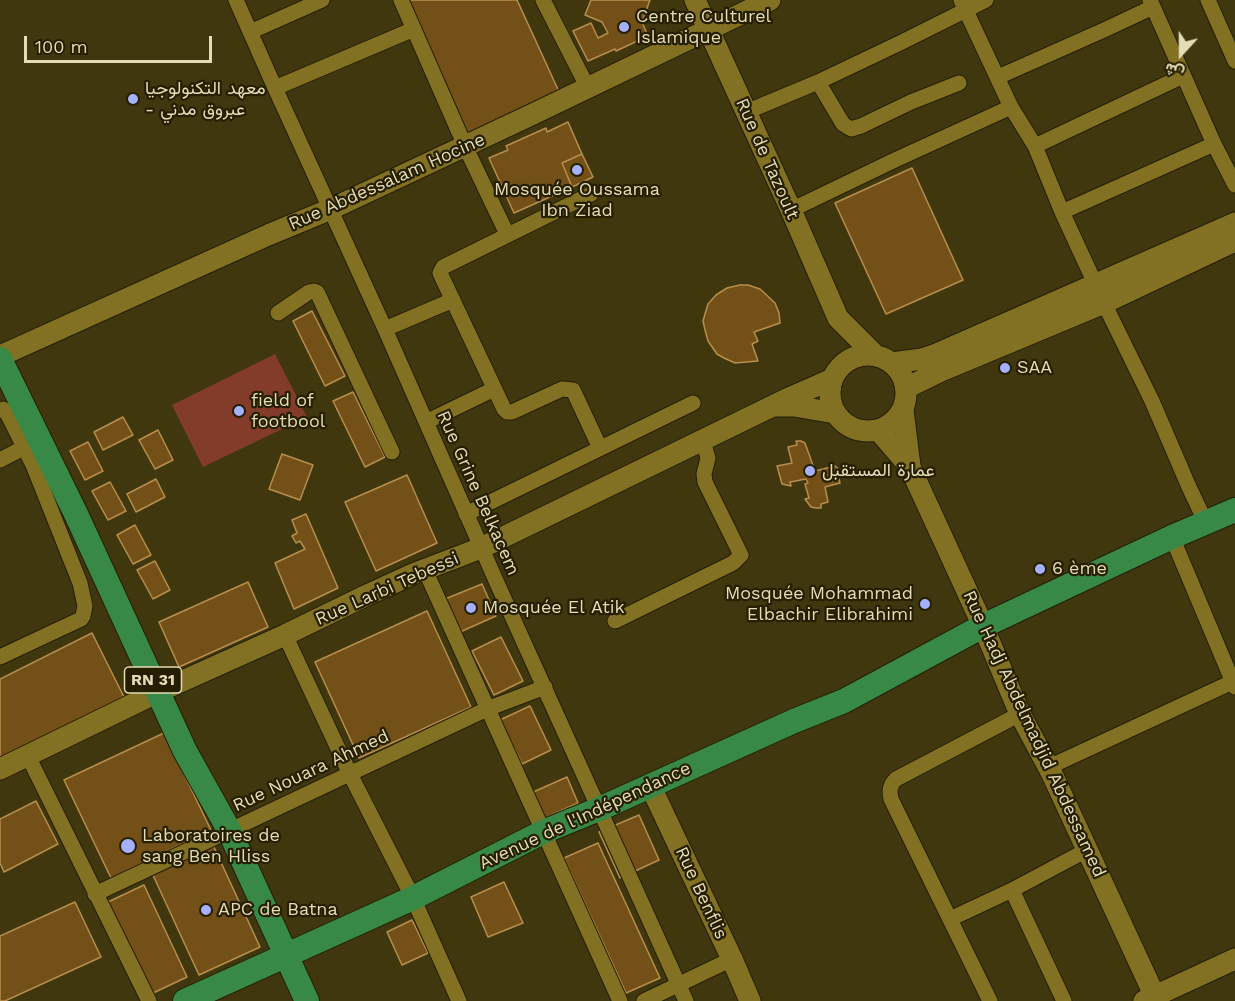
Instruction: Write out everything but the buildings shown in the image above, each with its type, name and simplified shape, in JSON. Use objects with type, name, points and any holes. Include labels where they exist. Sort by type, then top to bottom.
[{"type":"main road","name":"Rue de Tazoult","points":[[695,0],[838,318],[840,344],[834,374]]},
{"type":"main road","name":"Rue Abdessalam Hocine","points":[[0,357],[268,235],[331,209],[770,0]]},
{"type":"main road","points":[[884,359],[902,374],[906,388],[903,410],[897,419],[878,430],[854,429],[835,413],[831,402],[830,390],[834,374],[844,362],[864,354],[884,359],[922,359],[934,355],[1235,223]]},
{"type":"main road","points":[[906,388],[941,371],[1104,303],[1235,241]]},
{"type":"main road","name":"Rue de Tazoult","points":[[838,318],[856,337],[884,359]]},
{"type":"main road","name":"RN 31","points":[[0,357],[76,514],[185,752],[229,830],[307,1001]]},
{"type":"main road","name":"Rue Larbi Tebessi","points":[[0,770],[158,692],[365,596],[481,548],[703,441],[834,374]]},
{"type":"main road","name":"Rue Larbi Tebessi","points":[[774,406],[794,406],[835,413]]},
{"type":"main road","name":"Rue Hadj Abdelmadjid Abdessamed","points":[[903,410],[910,467]]},
{"type":"main road","name":"Rue Hadj Abdelmadjid Abdessamed","points":[[878,430],[910,467],[983,626],[1020,714],[1049,767],[1087,850],[1152,999]]},
{"type":"main road","name":"Avenue de l'Indépendance","points":[[185,1001],[413,898],[543,832],[844,701],[983,626],[1235,510]]},
{"type":"main road","name":"Rue Benflis","points":[[650,785],[750,1001]]},
{"type":"main road","points":[[1152,999],[1235,959]]},
{"type":"main road","points":[[1177,1001],[1235,973]]},
{"type":"street","name":"Rue Grine Belkacem","points":[[236,0],[686,1001]]},
{"type":"street","points":[[250,32],[322,0]]},
{"type":"street","points":[[401,0],[465,146],[507,234]]},
{"type":"street","points":[[543,0],[588,88]]},
{"type":"street","points":[[746,112],[818,82],[902,42],[963,5],[986,0]]},
{"type":"street","points":[[1208,0],[1235,61]]},
{"type":"street","points":[[998,77],[1104,30],[1151,3],[1214,144],[1235,185]]},
{"type":"street","points":[[963,5],[1011,107],[1035,146],[1062,212],[1152,401],[1206,523]]},
{"type":"street","points":[[275,88],[414,29]]},
{"type":"street","points":[[1035,146],[1184,76]]},
{"type":"street","points":[[818,82],[843,124],[851,129],[959,83]]},
{"type":"street","points":[[791,210],[1011,107]]},
{"type":"street","points":[[1062,212],[1214,144]]},
{"type":"street","points":[[591,194],[441,268],[441,276],[504,409],[510,413],[562,389],[573,390],[600,448]]},
{"type":"street","points":[[278,313],[309,292],[314,291],[318,294],[392,452]]},
{"type":"street","points":[[385,329],[453,300]]},
{"type":"street","points":[[426,422],[494,389]]},
{"type":"street","points":[[466,514],[693,403]]},
{"type":"street","points":[[0,410],[6,411],[25,447],[80,583],[84,601],[84,612],[81,619],[0,657]]},
{"type":"street","points":[[615,621],[733,563],[741,555],[705,482],[704,474],[708,458],[703,441]]},
{"type":"street","points":[[0,460],[25,447]]},
{"type":"street","points":[[1049,767],[1234,684],[1173,537]]},
{"type":"street","points":[[425,570],[620,1001]]},
{"type":"street","points":[[285,635],[350,774],[413,898],[459,1001]]},
{"type":"street","name":"Rue Nouara Ahmed","points":[[95,894],[487,709],[545,687]]},
{"type":"street","points":[[990,1001],[891,799],[890,788],[896,779],[1020,714]]},
{"type":"street","points":[[28,756],[149,1001]]},
{"type":"street","points":[[950,919],[1012,890],[1087,850]]},
{"type":"street","points":[[1012,890],[1064,1001]]},
{"type":"street","points":[[644,1001],[732,959]]},
{"type":"shaded area","name":"field of footbool","points":[[275,354],[307,417],[203,467],[172,405]]},
{"type":"place","name":"Centre Culturel Islamique","points":[[624,27]]},
{"type":"place","name":"معهد التكنولوجيا - عبروق مدني","points":[[133,99]]},
{"type":"place","name":"Mosquée Oussama Ibn Ziad","points":[[577,170]]},
{"type":"place","name":"SAA","points":[[1005,368]]},
{"type":"place","name":"field of footbool","points":[[239,411]]},
{"type":"place","name":"عمارة المستقبل","points":[[810,471]]},
{"type":"place","name":"6 ème","points":[[1040,569]]},
{"type":"place","name":"Mosquée Mohammad Elbachir Elibrahimi","points":[[925,604]]},
{"type":"place","name":"Mosquée El Atik","points":[[471,608]]},
{"type":"place","name":"Laboratoires de sang Ben Hliss","points":[[128,846]]},
{"type":"place","name":"APC de Batna","points":[[206,910]]}]
